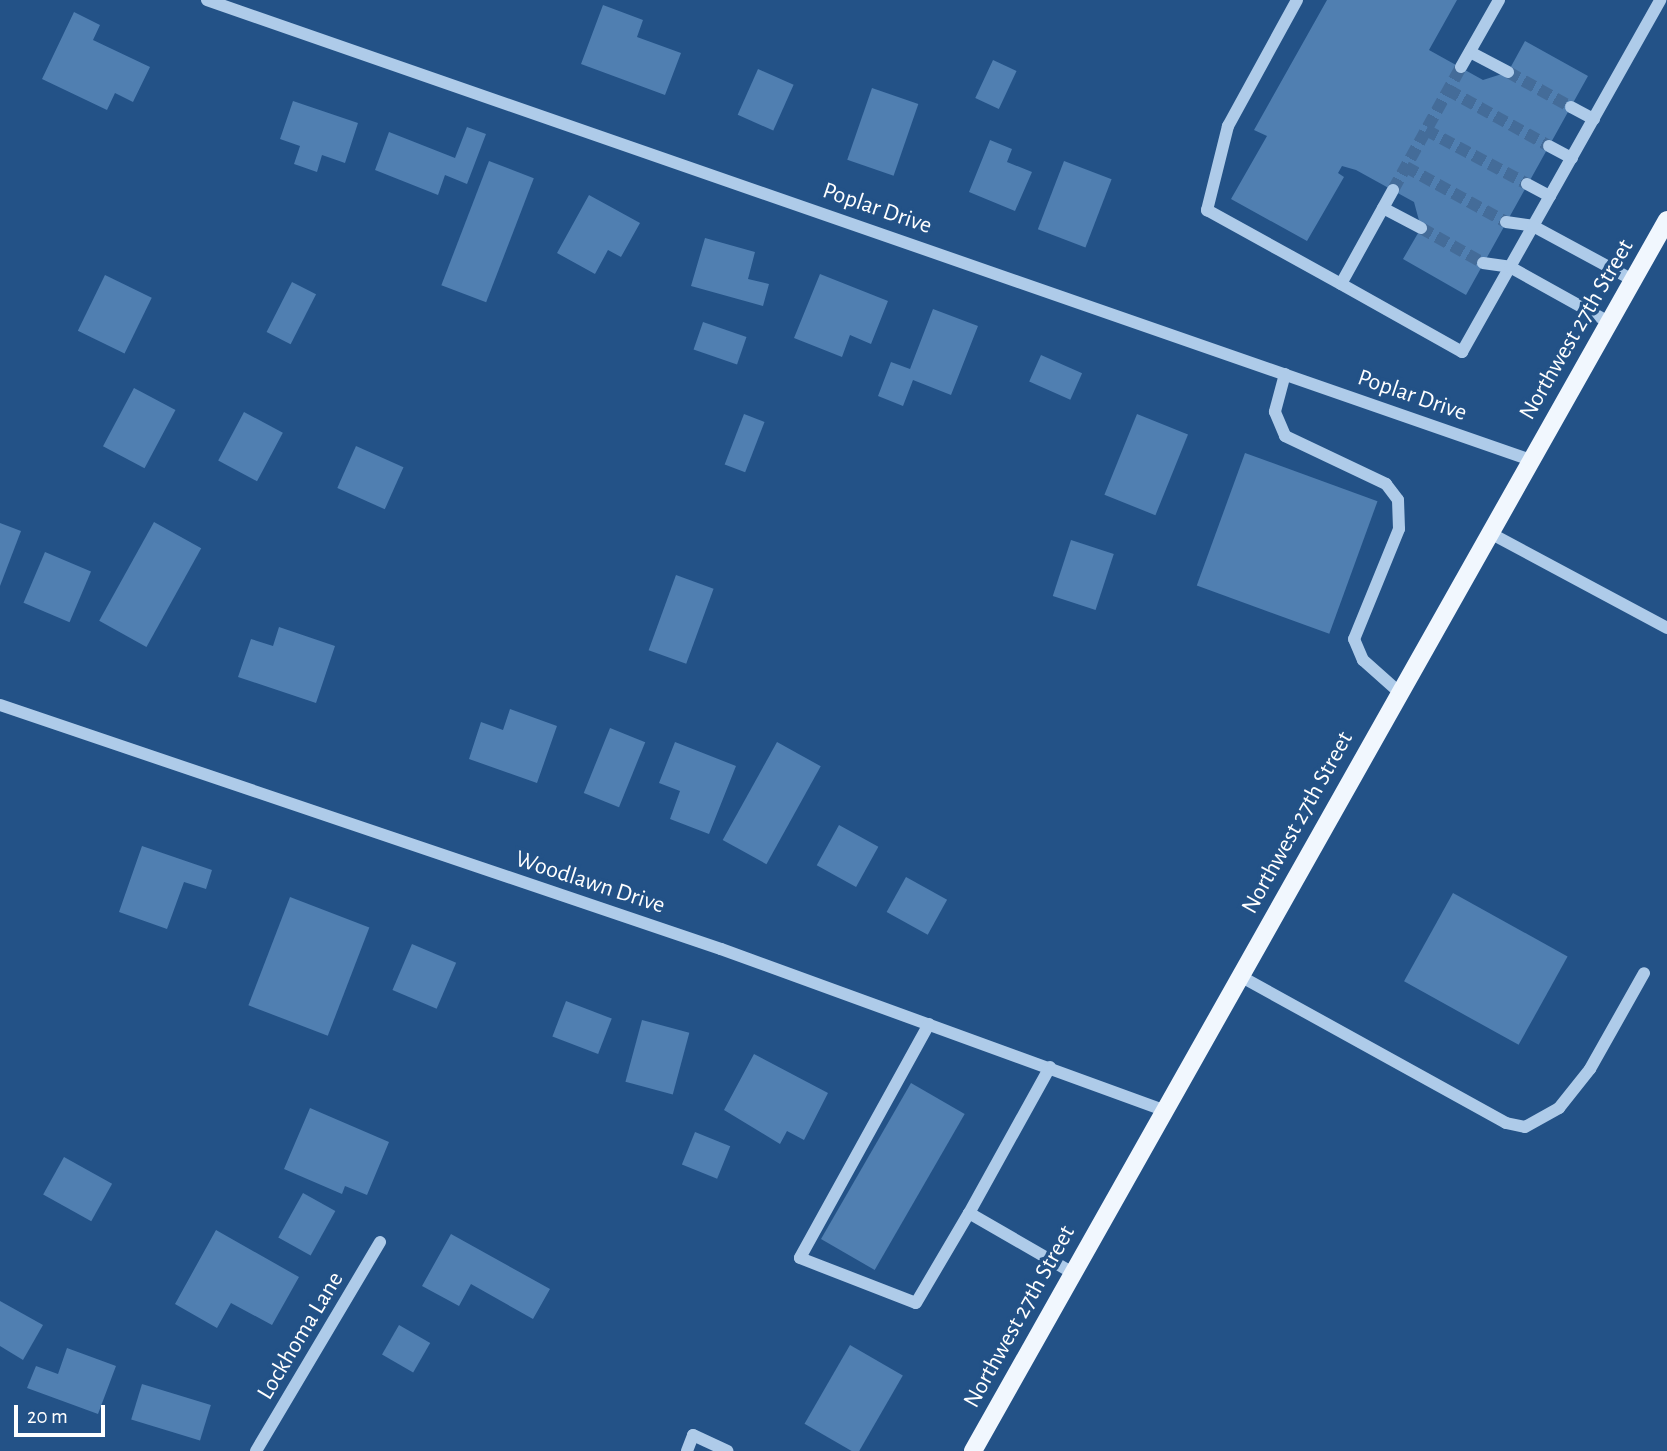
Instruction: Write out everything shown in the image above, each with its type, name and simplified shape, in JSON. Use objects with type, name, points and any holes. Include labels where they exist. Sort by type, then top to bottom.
[{"type":"main road","name":"Northwest 27th Street","points":[[972,1451],[1667,220]]},
{"type":"street","name":"Poplar Drive","points":[[208,0],[1531,460]]},
{"type":"street","points":[[1297,0],[1228,126],[1207,210],[1462,352],[1661,0],[1667,3]]},
{"type":"street","points":[[1461,68],[1499,0]]},
{"type":"street","points":[[1470,52],[1508,72]]},
{"type":"street","points":[[1571,107],[1594,119]]},
{"type":"street","points":[[1549,146],[1572,158]]},
{"type":"street","points":[[1527,184],[1550,196]]},
{"type":"street","points":[[1341,284],[1393,190]]},
{"type":"street","points":[[1383,208],[1421,228]]},
{"type":"street","points":[[1506,222],[1533,226],[1633,281]]},
{"type":"street","points":[[1483,263],[1510,267],[1609,322]]},
{"type":"street","points":[[1285,374],[1275,412],[1285,436],[1386,484],[1398,500],[1399,529],[1354,639],[1363,660],[1399,693]]},
{"type":"street","points":[[1490,533],[1667,628]]},
{"type":"street","name":"Woodlawn Drive","points":[[0,705],[929,1024],[1164,1110]]},
{"type":"street","points":[[1240,976],[1506,1123],[1525,1127],[1559,1108],[1590,1069],[1644,973]]},
{"type":"street","points":[[929,1024],[800,1258],[916,1303],[970,1213],[1050,1068]]},
{"type":"street","points":[[970,1213],[1073,1273]]},
{"type":"street","name":"Lockhoma Lane","points":[[256,1451],[380,1242]]},
{"type":"street","points":[[687,1451],[693,1435],[727,1451]]},
{"type":"building","points":[[1327,0],[1457,0],[1429,50],[1483,80],[1508,72],[1525,41],[1588,76],[1466,295],[1403,259],[1421,228],[1414,202],[1356,170],[1342,166],[1338,173],[1344,177],[1307,241],[1231,199],[1267,136],[1254,130]]},
{"type":"building","points":[[603,5],[643,20],[637,37],[681,53],[665,95],[581,64]]},
{"type":"building","points":[[74,12],[100,25],[93,40],[150,67],[133,102],[115,93],[107,110],[42,79]]},
{"type":"building","points":[[993,60],[1017,71],[999,109],[975,98]]},
{"type":"building","points":[[758,69],[794,85],[773,131],[738,115]]},
{"type":"building","points":[[872,88],[918,104],[894,176],[847,160]]},
{"type":"building","points":[[293,101],[358,123],[345,163],[322,155],[317,172],[294,164],[300,146],[280,139]]},
{"type":"building","points":[[467,127],[486,134],[467,184],[445,175],[438,195],[375,170],[389,132],[455,158]]},
{"type":"building","points":[[990,140],[1012,149],[1007,162],[1032,172],[1015,211],[969,192]]},
{"type":"building","points":[[489,161],[534,178],[486,302],[441,285]]},
{"type":"building","points":[[1064,161],[1112,179],[1085,247],[1038,229]]},
{"type":"building","points":[[589,195],[640,223],[621,257],[608,250],[595,274],[557,253]]},
{"type":"building","points":[[705,238],[755,252],[748,279],[769,284],[763,306],[691,286]]},
{"type":"building","points":[[820,274],[888,301],[871,344],[850,335],[842,357],[794,338]]},
{"type":"building","points":[[105,275],[152,298],[125,354],[78,331]]},
{"type":"building","points":[[292,282],[316,294],[291,344],[267,332]]},
{"type":"building","points":[[933,309],[978,326],[951,395],[913,380],[903,406],[878,396],[891,362],[910,369]]},
{"type":"building","points":[[703,322],[746,337],[737,364],[694,349]]},
{"type":"building","points":[[1041,355],[1082,373],[1070,400],[1029,381]]},
{"type":"building","points":[[134,388],[175,410],[145,468],[103,446]]},
{"type":"building","points":[[244,412],[283,433],[257,481],[218,461]]},
{"type":"building","points":[[744,414],[765,422],[745,472],[725,464]]},
{"type":"building","points":[[1137,414],[1188,435],[1155,515],[1104,495]]},
{"type":"building","points":[[356,446],[404,467],[385,509],[337,488]]},
{"type":"building","points":[[1245,453],[1377,501],[1329,634],[1197,585]]},
{"type":"building","points":[[154,522],[201,548],[146,647],[99,621]]},
{"type":"building","points":[[0,523],[21,531],[0,586]]},
{"type":"building","points":[[1071,540],[1114,554],[1096,610],[1053,596]]},
{"type":"building","points":[[45,552],[91,572],[70,622],[24,603]]},
{"type":"building","points":[[676,575],[714,589],[686,664],[649,650]]},
{"type":"building","points":[[279,627],[335,646],[316,703],[238,677],[251,639],[273,646]]},
{"type":"building","points":[[510,709],[557,726],[537,783],[469,759],[481,722],[503,730]]},
{"type":"building","points":[[610,728],[645,742],[619,807],[584,793]]},
{"type":"building","points":[[675,742],[736,766],[709,834],[670,819],[680,791],[659,783]]},
{"type":"building","points":[[777,742],[821,766],[766,864],[723,840]]},
{"type":"building","points":[[839,825],[878,847],[856,887],[817,865]]},
{"type":"building","points":[[142,846],[212,870],[206,889],[184,882],[167,929],[119,912]]},
{"type":"building","points":[[906,877],[947,900],[928,935],[887,912]]},
{"type":"building","points":[[1453,893],[1568,957],[1519,1045],[1404,981]]},
{"type":"building","points":[[290,897],[369,927],[328,1036],[248,1005]]},
{"type":"building","points":[[412,944],[456,963],[437,1009],[392,990]]},
{"type":"building","points":[[566,1001],[612,1019],[598,1054],[552,1036]]},
{"type":"building","points":[[642,1020],[689,1033],[673,1095],[625,1082]]},
{"type":"building","points":[[754,1054],[828,1093],[804,1140],[787,1131],[780,1144],[724,1110]]},
{"type":"building","points":[[911,1083],[965,1114],[875,1270],[821,1239]]},
{"type":"building","points":[[310,1108],[389,1142],[367,1195],[345,1186],[342,1194],[284,1169]]},
{"type":"building","points":[[695,1132],[730,1146],[717,1179],[682,1164]]},
{"type":"building","points":[[64,1157],[112,1184],[91,1221],[43,1195]]},
{"type":"building","points":[[303,1193],[335,1211],[311,1256],[278,1238]]},
{"type":"building","points":[[216,1230],[299,1277],[272,1325],[231,1303],[217,1328],[175,1304]]},
{"type":"building","points":[[451,1234],[550,1289],[533,1319],[471,1284],[459,1306],[422,1286]]},
{"type":"building","points":[[0,1301],[43,1325],[23,1360],[0,1346]]},
{"type":"building","points":[[399,1325],[430,1343],[413,1372],[382,1354]]},
{"type":"building","points":[[850,1345],[903,1376],[859,1451],[852,1451],[804,1424]]},
{"type":"building","points":[[67,1348],[116,1366],[98,1414],[27,1388],[36,1366],[58,1374]]},
{"type":"building","points":[[142,1384],[211,1405],[200,1440],[131,1419]]},
{"type":"tunnel","points":[[1393,190],[1461,67]]},
{"type":"tunnel","points":[[1508,72],[1571,107]]},
{"type":"tunnel","points":[[1448,90],[1549,146]]},
{"type":"tunnel","points":[[1426,130],[1527,184]]},
{"type":"tunnel","points":[[1406,167],[1506,222]]},
{"type":"tunnel","points":[[1421,228],[1483,263]]}]
